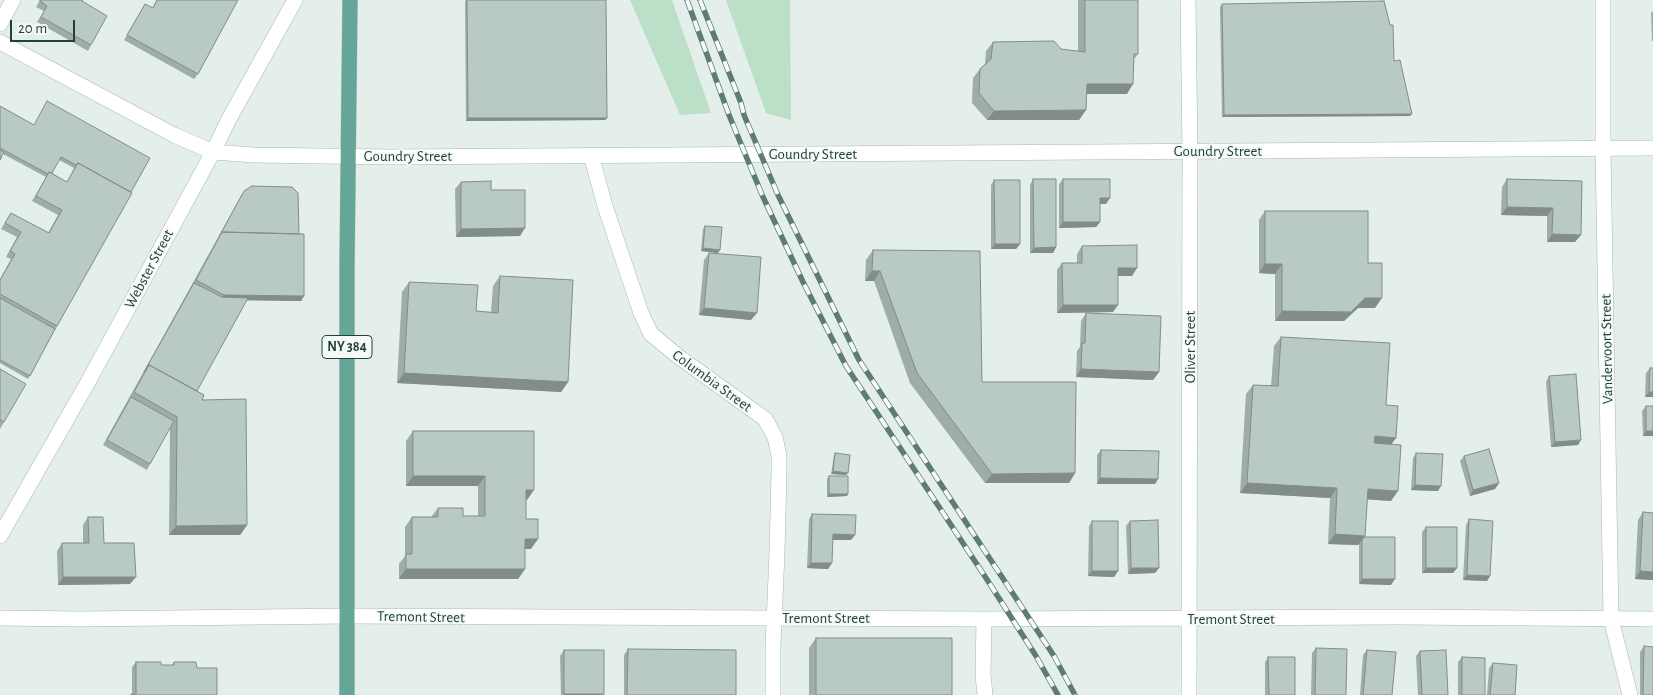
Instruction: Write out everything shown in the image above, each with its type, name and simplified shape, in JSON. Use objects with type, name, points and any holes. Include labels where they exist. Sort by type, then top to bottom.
[{"type":"main road","name":"NY 384","points":[[347,695],[350,0]]},
{"type":"street","points":[[0,24],[13,0]]},
{"type":"street","name":"Webster Street","points":[[0,536],[88,382],[295,0]]},
{"type":"street","name":"Oliver Street","points":[[1188,0],[1190,151],[1189,695]]},
{"type":"street","name":"Vandervoort Street","points":[[1604,0],[1603,148],[1612,619],[1630,695]]},
{"type":"street","name":"Goundry Street","points":[[0,42],[174,135],[213,152],[254,155],[591,155],[1653,148]]},
{"type":"street","name":"Columbia Street","points":[[591,155],[605,206],[638,304],[651,334],[765,419],[775,438],[778,472],[773,695]]},
{"type":"street","name":"Tremont Street","points":[[0,618],[347,616],[543,618],[1653,619]]},
{"type":"street","points":[[984,619],[983,675],[985,695]]},
{"type":"green space","points":[[630,0],[672,0],[711,113],[680,115]]},
{"type":"green space","points":[[726,0],[790,0],[791,120],[766,113]]},
{"type":"building","points":[[40,0],[83,0],[107,16],[91,45],[41,17],[47,6]]},
{"type":"building","points":[[157,0],[238,0],[198,74],[127,35],[145,4],[153,8]]},
{"type":"building","points":[[467,0],[606,0],[607,118],[468,118]]},
{"type":"building","points":[[1085,0],[1138,0],[1138,54],[1134,54],[1133,84],[1087,84],[1086,110],[994,111],[979,93],[980,69],[991,59],[993,42],[1054,41],[1061,49],[1085,52]]},
{"type":"building","points":[[1384,1],[1390,25],[1393,25],[1394,61],[1400,60],[1412,114],[1224,115],[1222,4]]},
{"type":"building","points":[[47,101],[150,158],[131,192],[78,163],[76,165],[61,157],[52,173],[49,172],[48,174],[0,148],[0,106],[34,125]]},
{"type":"building","points":[[0,150],[4,152],[0,160]]},
{"type":"building","points":[[78,163],[132,193],[57,326],[0,294],[0,280],[15,254],[10,251],[21,232],[5,223],[11,213],[49,233],[62,210],[36,196],[49,172],[67,182]]},
{"type":"building","points":[[1033,179],[1056,179],[1056,247],[1034,248]]},
{"type":"building","points":[[1063,179],[1110,179],[1110,198],[1100,198],[1100,222],[1063,222]]},
{"type":"building","points":[[1507,179],[1582,181],[1581,235],[1552,234],[1553,208],[1507,207]]},
{"type":"building","points":[[994,180],[1020,180],[1020,244],[995,244]]},
{"type":"building","points":[[491,181],[491,190],[525,190],[525,228],[461,229],[461,182]]},
{"type":"building","points":[[252,186],[292,187],[298,193],[299,234],[222,232],[220,235],[244,191]]},
{"type":"building","points":[[1265,211],[1368,211],[1368,263],[1382,263],[1382,298],[1365,298],[1351,312],[1282,311],[1282,264],[1265,264]]},
{"type":"building","points":[[705,226],[722,227],[720,250],[703,248]]},
{"type":"building","points":[[222,232],[304,234],[304,296],[224,295],[196,280]]},
{"type":"building","points":[[1137,245],[1137,268],[1118,268],[1118,305],[1063,305],[1062,263],[1082,263],[1082,246]]},
{"type":"building","points":[[873,250],[980,251],[982,382],[1076,382],[1075,473],[992,474],[917,373],[880,271],[872,271]]},
{"type":"building","points":[[709,253],[761,257],[757,313],[704,308]]},
{"type":"building","points":[[500,276],[573,280],[568,382],[404,373],[409,282],[478,285],[476,311],[498,313]]},
{"type":"building","points":[[194,283],[222,297],[248,298],[197,391],[149,365],[144,372]]},
{"type":"building","points":[[0,298],[55,329],[30,376],[0,360]]},
{"type":"building","points":[[1086,313],[1161,316],[1159,372],[1081,369],[1082,343],[1085,343]]},
{"type":"building","points":[[1281,337],[1390,343],[1386,405],[1398,406],[1396,438],[1375,436],[1374,443],[1401,445],[1398,491],[1368,489],[1365,536],[1335,534],[1337,488],[1247,483],[1253,385],[1278,386]]},
{"type":"building","points":[[149,365],[204,395],[202,400],[246,399],[247,525],[176,526],[177,417],[134,392]]},
{"type":"building","points":[[1650,368],[1653,368],[1653,392],[1649,392]]},
{"type":"building","points":[[0,369],[26,384],[4,422],[0,420]]},
{"type":"building","points":[[1576,374],[1581,440],[1555,442],[1549,376]]},
{"type":"building","points":[[131,397],[174,421],[150,464],[107,440]]},
{"type":"building","points":[[1646,406],[1653,406],[1653,431],[1646,431]]},
{"type":"building","points":[[413,431],[534,431],[534,490],[526,490],[526,519],[538,519],[538,539],[525,539],[525,569],[406,569],[406,554],[412,554],[412,517],[438,517],[438,508],[463,508],[463,516],[485,516],[485,476],[413,476]]},
{"type":"building","points":[[1489,449],[1499,483],[1473,490],[1464,456]]},
{"type":"building","points":[[1101,450],[1159,451],[1158,479],[1100,478]]},
{"type":"building","points":[[835,453],[850,455],[848,473],[833,471]]},
{"type":"building","points":[[1416,453],[1443,454],[1441,486],[1415,485]]},
{"type":"building","points":[[829,476],[848,476],[848,494],[829,494]]},
{"type":"building","points":[[1643,512],[1653,513],[1653,572],[1640,571]]},
{"type":"building","points":[[812,514],[856,515],[855,535],[833,534],[832,563],[811,563]]},
{"type":"building","points":[[88,517],[103,517],[104,543],[134,543],[136,577],[63,577],[62,543],[89,543]]},
{"type":"building","points":[[1469,519],[1493,521],[1490,576],[1467,575]]},
{"type":"building","points":[[1158,520],[1159,568],[1131,568],[1130,521]]},
{"type":"building","points":[[1092,521],[1118,521],[1118,571],[1092,571]]},
{"type":"building","points":[[1426,527],[1457,527],[1457,568],[1426,568]]},
{"type":"building","points":[[1364,537],[1395,537],[1395,579],[1362,579],[1362,540]]},
{"type":"building","points":[[816,638],[952,638],[952,695],[816,695]]},
{"type":"building","points":[[1644,646],[1653,647],[1653,695],[1643,695]]},
{"type":"building","points":[[1316,648],[1347,649],[1346,695],[1315,695]]},
{"type":"building","points":[[628,649],[736,650],[736,695],[627,695]]},
{"type":"building","points":[[564,650],[604,650],[604,694],[564,694]]},
{"type":"building","points":[[1367,650],[1396,652],[1392,695],[1363,695]]},
{"type":"building","points":[[1446,650],[1448,695],[1422,695],[1420,651]]},
{"type":"building","points":[[1268,657],[1295,657],[1295,695],[1269,695]]},
{"type":"building","points":[[1462,657],[1485,658],[1485,695],[1462,695]]},
{"type":"building","points":[[136,662],[161,662],[161,665],[174,665],[174,662],[196,662],[197,668],[217,668],[217,695],[131,695],[136,694]]},
{"type":"building","points":[[1493,663],[1517,665],[1515,695],[1490,695]]},
{"type":"railway","points":[[687,0],[729,115],[763,197],[803,282],[846,366],[986,578],[1036,656],[1058,695]]},
{"type":"railway","points":[[700,0],[744,115],[778,195],[859,360],[1054,656],[1075,695]]}]
